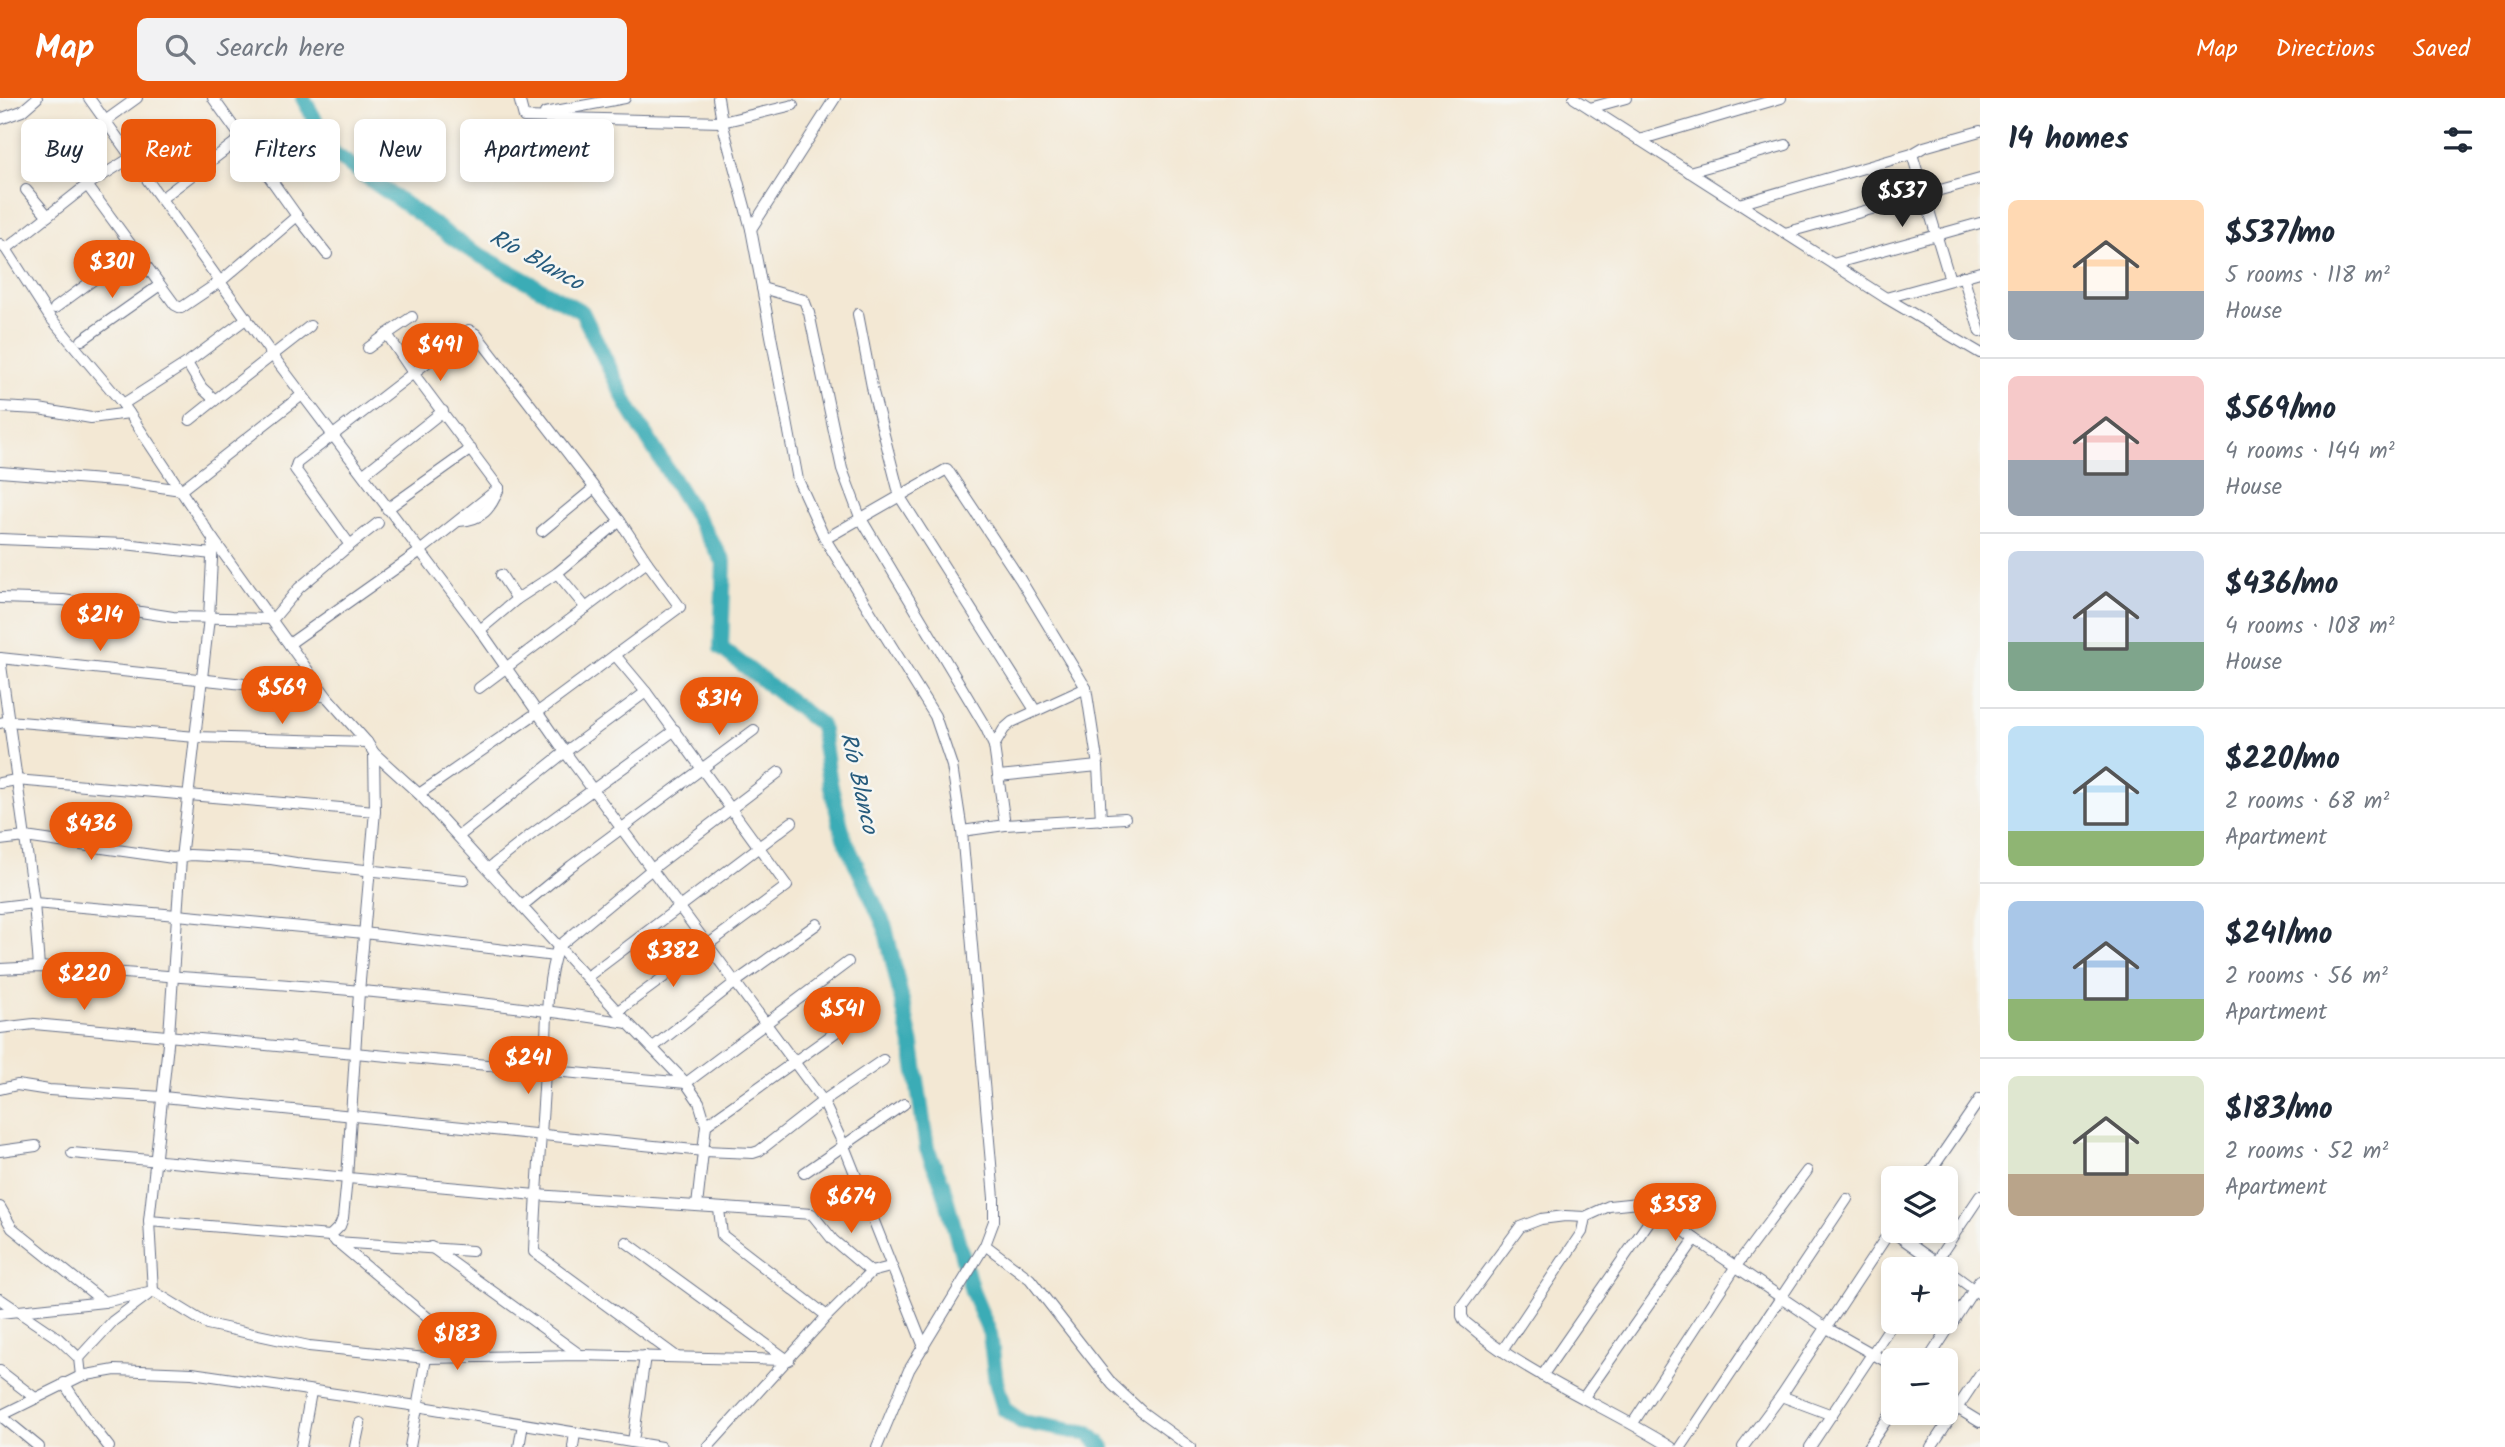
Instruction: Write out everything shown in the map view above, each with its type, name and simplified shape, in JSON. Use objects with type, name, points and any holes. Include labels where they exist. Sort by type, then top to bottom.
[{"type":"street","points":[[0,119],[22,111],[37,98]]},
{"type":"street","points":[[89,98],[104,119]]},
{"type":"street","points":[[107,120],[137,98]]},
{"type":"street","points":[[212,98],[230,123]]},
{"type":"street","points":[[519,98],[524,117]]},
{"type":"street","points":[[524,117],[625,98]]},
{"type":"street","points":[[718,98],[751,229],[798,480],[825,539],[935,716],[952,766],[961,831],[995,1198],[994,1221],[985,1245],[909,1370],[877,1447]]},
{"type":"street","points":[[751,229],[835,98]]},
{"type":"street","points":[[1574,98],[1886,298],[1980,353]]},
{"type":"street","points":[[1590,108],[1626,98]]},
{"type":"street","points":[[1639,140],[1781,98]]},
{"type":"street","points":[[524,117],[722,122],[793,105]]},
{"type":"street","points":[[107,124],[121,142]]},
{"type":"street","points":[[1739,204],[1912,154],[1980,131]]},
{"type":"street","points":[[1689,172],[1786,145]]},
{"type":"street","points":[[162,198],[230,146]]},
{"type":"street","points":[[1912,154],[1950,280]]},
{"type":"street","points":[[121,164],[87,185],[3,247],[49,316],[126,408],[213,539],[327,697],[374,753],[419,794],[523,906],[556,951],[587,977],[686,1083],[699,1102],[706,1125],[697,1206]]},
{"type":"street","points":[[1785,233],[1980,179]]},
{"type":"street","points":[[150,182],[273,356],[480,630],[565,752],[737,981],[823,1101],[844,1146],[924,1347]]},
{"type":"street","points":[[273,182],[327,254]]},
{"type":"street","points":[[87,185],[174,305],[181,308],[221,281],[297,216]]},
{"type":"street","points":[[26,190],[48,216]]},
{"type":"street","points":[[1833,264],[1980,223]]},
{"type":"street","points":[[55,308],[134,250]]},
{"type":"street","points":[[1886,298],[1980,272]]},
{"type":"street","points":[[1963,276],[1980,332]]},
{"type":"street","points":[[82,340],[160,285]]},
{"type":"street","points":[[762,288],[804,300],[842,469],[860,517],[981,718],[994,746],[1005,825]]},
{"type":"street","points":[[858,314],[873,392],[900,497],[1035,710]]},
{"type":"street","points":[[368,348],[412,317]]},
{"type":"street","points":[[0,407],[39,409],[91,418],[126,408],[247,318]]},
{"type":"street","points":[[190,420],[310,326]]},
{"type":"street","points":[[349,545],[295,469],[297,463],[469,330],[476,334],[620,521],[646,562],[680,607],[538,712],[419,794]]},
{"type":"street","points":[[289,644],[419,552],[499,488],[387,334]]},
{"type":"street","points":[[187,363],[202,388],[215,400]]},
{"type":"street","points":[[0,472],[127,482],[181,490],[302,395]]},
{"type":"street","points":[[363,474],[443,411]]},
{"type":"street","points":[[387,509],[471,449]]},
{"type":"street","points":[[825,539],[947,469],[1020,579],[1086,688],[1098,766],[1101,820]]},
{"type":"street","points":[[542,531],[593,489]]},
{"type":"street","points":[[480,630],[517,599],[557,573],[620,521]]},
{"type":"street","points":[[273,619],[299,588],[378,523]]},
{"type":"street","points":[[0,539],[125,544],[212,554]]},
{"type":"street","points":[[153,1292],[149,1221],[169,1035],[181,858],[209,618],[213,539]]},
{"type":"street","points":[[479,688],[646,562]]},
{"type":"street","points":[[557,573],[586,608]]},
{"type":"street","points":[[501,575],[517,599]]},
{"type":"street","points":[[0,598],[64,600],[173,617],[273,619]]},
{"type":"street","points":[[615,655],[675,730],[787,886],[618,1011]]},
{"type":"street","points":[[39,967],[25,838],[4,722],[0,658],[305,692],[327,697]]},
{"type":"street","points":[[305,692],[315,680]]},
{"type":"street","points":[[994,746],[1004,729],[1035,710],[1086,688]]},
{"type":"street","points":[[459,836],[646,692]]},
{"type":"street","points":[[4,722],[196,737],[367,742]]},
{"type":"street","points":[[488,869],[675,730]]},
{"type":"street","points":[[523,906],[622,827],[754,730]]},
{"type":"street","points":[[333,1239],[343,1218],[347,1178],[359,992],[376,811],[374,753]]},
{"type":"street","points":[[999,776],[1098,766]]},
{"type":"street","points":[[677,1357],[534,1252],[548,1010],[556,951],[652,869],[779,772]]},
{"type":"street","points":[[0,783],[16,780],[376,811]]},
{"type":"street","points":[[961,831],[1005,825],[1125,818]]},
{"type":"street","points":[[587,977],[792,822]]},
{"type":"street","points":[[0,840],[25,838],[181,858],[190,855],[271,859],[464,880]]},
{"type":"street","points":[[0,907],[34,903],[556,951]]},
{"type":"street","points":[[652,1048],[737,981],[817,924]]},
{"type":"street","points":[[0,1028],[34,1024],[686,1083],[848,962]]},
{"type":"street","points":[[0,969],[39,967],[359,992],[548,1010],[628,1023]]},
{"type":"street","points":[[706,1125],[871,1007]]},
{"type":"street","points":[[0,1089],[17,1085],[704,1151],[759,1151],[823,1101],[883,1060]]},
{"type":"street","points":[[1934,1166],[1980,1098]]},
{"type":"street","points":[[804,1173],[905,1104]]},
{"type":"street","points":[[0,1151],[36,1146]]},
{"type":"street","points":[[72,1153],[536,1195],[812,1214],[833,1240],[871,1272]]},
{"type":"street","points":[[1633,1423],[1736,1266],[1807,1171]]},
{"type":"street","points":[[1938,1257],[1980,1196]]},
{"type":"street","points":[[1681,1447],[1847,1199]]},
{"type":"street","points":[[1671,1447],[1633,1423],[1542,1376],[1502,1351],[1465,1321],[1462,1306],[1520,1227],[1541,1219],[1585,1217],[1609,1206],[1638,1203],[1657,1210],[1825,1327],[1881,1358]]},
{"type":"street","points":[[0,1207],[12,1228],[104,1302]]},
{"type":"street","points":[[719,1209],[722,1235],[827,1316]]},
{"type":"street","points":[[1542,1376],[1657,1210]]},
{"type":"street","points":[[1502,1351],[1582,1232],[1585,1217]]},
{"type":"street","points":[[149,1221],[472,1251]]},
{"type":"street","points":[[333,1239],[457,1342],[467,1356]]},
{"type":"street","points":[[1584,1397],[1695,1239]]},
{"type":"street","points":[[626,1242],[787,1359]]},
{"type":"street","points":[[1743,1447],[1781,1396],[1881,1242]]},
{"type":"street","points":[[1909,1243],[1924,1257]]},
{"type":"street","points":[[985,1245],[1031,1279],[1112,1384],[1142,1412],[1191,1447]]},
{"type":"street","points":[[431,1247],[579,1355]]},
{"type":"street","points":[[708,1447],[827,1316],[871,1272],[890,1267]]},
{"type":"street","points":[[1936,1348],[1978,1288],[1958,1276]]},
{"type":"street","points":[[79,1358],[113,1321],[153,1292]]},
{"type":"street","points":[[0,1312],[104,1302],[153,1292],[206,1324],[309,1346],[426,1358],[579,1355],[787,1359]]},
{"type":"street","points":[[0,1299],[59,1339],[79,1358],[81,1376]]},
{"type":"street","points":[[1810,1447],[1885,1334]]},
{"type":"street","points":[[628,1444],[645,1356]]},
{"type":"street","points":[[410,1447],[426,1358]]},
{"type":"street","points":[[40,1447],[0,1416],[81,1376],[115,1370],[192,1373],[417,1406],[628,1444],[661,1447]]},
{"type":"street","points":[[0,1371],[35,1398]]},
{"type":"street","points":[[1958,1407],[1980,1374]]},
{"type":"street","points":[[64,1383],[109,1447]]},
{"type":"street","points":[[301,1447],[311,1392]]},
{"type":"street","points":[[1781,1396],[1832,1415]]},
{"type":"street","points":[[1958,1409],[1980,1422]]},
{"type":"street","points":[[355,1447],[360,1423]]},
{"type":"street","points":[[519,1447],[523,1424]]},
{"type":"street","points":[[1868,1447],[1883,1425]]},
{"type":"street","points":[[1931,1447],[1946,1425]]},
{"type":"street","points":[[573,1447],[575,1433]]},
{"type":"waterway","name":"Río Blanco","points":[[303,98],[333,153],[467,248],[582,312],[629,408],[724,562],[721,648],[821,725],[830,783],[844,838],[885,927],[912,1045],[927,1149],[942,1183],[972,1291],[990,1334],[996,1382],[1004,1409],[1022,1422],[1089,1434],[1103,1447]]}]
